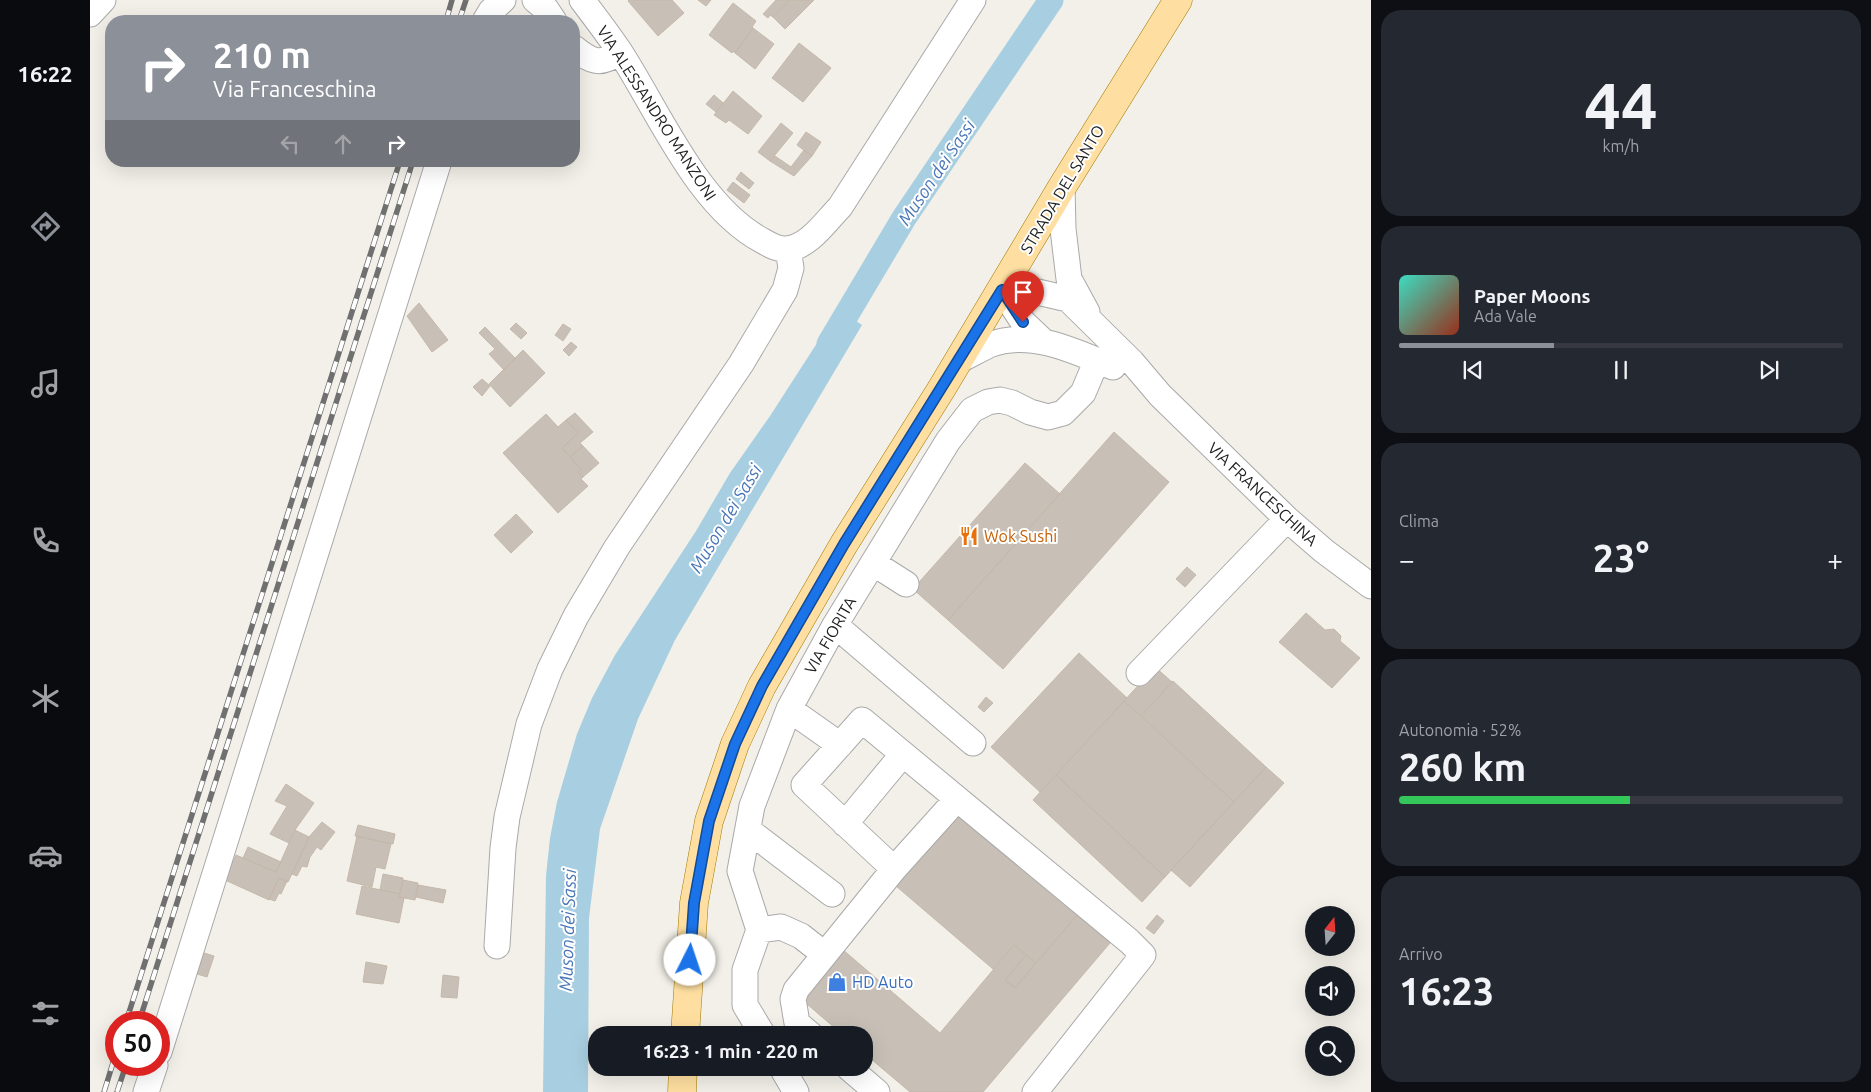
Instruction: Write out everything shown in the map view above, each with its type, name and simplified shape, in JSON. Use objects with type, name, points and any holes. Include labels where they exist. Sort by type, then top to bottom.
[{"type":"main road","name":"STRADA DEL SANTO","points":[[686,1026],[694,903],[709,821],[735,744],[762,686],[834,560],[1002,290],[1062,187],[1178,0]]},
{"type":"main road","points":[[682,1092],[683,1076]]},
{"type":"street","points":[[90,14],[103,0]]},
{"type":"street","points":[[489,15],[503,0]]},
{"type":"street","points":[[535,0],[550,15]]},
{"type":"street","name":"VIA ALESSANDRO MANZONI","points":[[583,0],[620,52],[689,167],[708,195],[731,219],[751,235],[776,248],[788,249]]},
{"type":"street","points":[[498,946],[503,848],[507,817],[529,724],[550,669],[576,616],[617,547],[662,478],[741,364],[785,290],[791,268],[788,249],[799,246],[813,236],[840,207],[973,0]]},
{"type":"street","points":[[580,53],[595,62],[608,60],[620,52]]},
{"type":"street","points":[[170,1017],[437,167]]},
{"type":"street","name":"VIA FRANCESCHINA","points":[[1062,187],[1063,229],[1069,279],[1093,323]]},
{"type":"street","name":"VIA FRANCESCHINA","points":[[1002,290],[1029,290],[1068,299],[1132,362],[1160,395],[1287,519],[1324,551],[1371,586]]},
{"type":"street","name":"VIA FRANCESCHINA","points":[[1002,290],[1023,322],[1043,341]]},
{"type":"street","name":"VIA FRANCESCHINA","points":[[958,361],[990,345],[1013,340],[1043,341],[1126,372],[1160,395]]},
{"type":"street","name":"VIA FIORITA","points":[[759,930],[740,871],[752,806],[789,709],[835,625],[948,441],[972,410],[988,402],[1000,400],[1048,417],[1063,413],[1084,393],[1097,360]]},
{"type":"street","points":[[1139,673],[1287,519]]},
{"type":"street","points":[[873,563],[906,584]]},
{"type":"street","points":[[835,625],[973,743]]},
{"type":"street","points":[[789,709],[840,745]]},
{"type":"street","points":[[894,869],[804,785],[862,720],[1143,955],[1035,1092]]},
{"type":"street","points":[[846,824],[903,754]]},
{"type":"street","points":[[801,1026],[797,1023],[793,999],[796,990],[894,869],[957,798]]},
{"type":"street","points":[[748,830],[832,894]]},
{"type":"street","points":[[758,1026],[745,1005],[745,970],[759,930],[781,927],[801,936],[824,954]]},
{"type":"street","points":[[146,1092],[151,1076]]},
{"type":"street","points":[[787,1076],[796,1092]]},
{"type":"street","points":[[858,1076],[877,1092]]},
{"type":"water","points":[[839,309],[862,325],[675,640],[638,719],[600,829],[589,918],[588,1092],[543,1092],[546,876],[550,838],[557,802],[577,734],[592,698],[615,655],[696,531],[730,473],[770,416]]},
{"type":"building","points":[[629,0],[672,0],[684,13],[658,36]]},
{"type":"building","points":[[698,0],[711,0],[706,6]]},
{"type":"building","points":[[776,0],[790,0],[773,17],[770,15],[768,18],[763,14]]},
{"type":"building","points":[[790,0],[814,0],[785,29],[773,17]]},
{"type":"building","points":[[733,3],[756,21],[735,53],[733,51],[732,53],[709,35]]},
{"type":"building","points":[[753,28],[774,44],[755,69],[735,53]]},
{"type":"building","points":[[799,43],[831,68],[803,102],[772,78]]},
{"type":"building","points":[[733,91],[762,116],[748,134],[729,120],[726,123],[714,115]]},
{"type":"building","points":[[714,95],[723,103],[716,112],[706,104]]},
{"type":"building","points":[[781,123],[793,133],[770,161],[758,152]]},
{"type":"building","points":[[806,132],[821,142],[812,156],[797,145]]},
{"type":"building","points":[[804,150],[812,156],[794,176],[770,161],[775,156],[791,167]]},
{"type":"building","points":[[741,172],[754,183],[749,189],[736,179]]},
{"type":"building","points":[[733,182],[750,195],[744,203],[727,190]]},
{"type":"building","points":[[419,303],[448,340],[432,352],[407,316]]},
{"type":"building","points":[[516,323],[527,333],[521,339],[510,329]]},
{"type":"building","points":[[563,324],[571,329],[563,341],[555,335]]},
{"type":"building","points":[[485,327],[516,359],[504,370],[489,354],[495,349],[479,333]]},
{"type":"building","points":[[571,342],[577,347],[569,356],[563,350]]},
{"type":"building","points":[[523,350],[545,373],[510,407],[489,384]]},
{"type":"building","points":[[482,379],[490,386],[482,396],[473,387]]},
{"type":"building","points":[[575,413],[593,432],[580,443],[583,446],[570,457],[562,448],[578,433],[566,420]]},
{"type":"building","points":[[546,414],[558,427],[566,420],[578,433],[562,448],[581,469],[578,472],[583,477],[581,479],[588,486],[558,513],[503,453]]},
{"type":"building","points":[[1114,432],[1169,482],[1003,669],[948,620]]},
{"type":"building","points":[[583,446],[599,463],[583,477],[578,472],[581,469],[570,457]]},
{"type":"building","points":[[1025,463],[1060,494],[948,620],[913,589]]},
{"type":"building","points":[[516,514],[533,532],[511,553],[494,535]]},
{"type":"building","points":[[1187,567],[1196,575],[1185,587],[1176,579]]},
{"type":"building","points":[[1306,613],[1325,630],[1334,629],[1341,636],[1340,641],[1360,658],[1332,688],[1279,642]]},
{"type":"building","points":[[1079,653],[1127,698],[1040,792],[991,747]]},
{"type":"building","points":[[1155,667],[1172,682],[1141,716],[1124,701]]},
{"type":"building","points":[[1173,681],[1266,767],[1234,802],[1141,716]]},
{"type":"building","points":[[986,697],[993,703],[984,712],[978,707]]},
{"type":"building","points":[[1124,701],[1234,802],[1165,877],[1056,775]]},
{"type":"building","points":[[1266,767],[1284,783],[1190,887],[1171,870]]},
{"type":"building","points":[[1056,775],[1165,877],[1142,902],[1033,800]]},
{"type":"building","points":[[286,784],[314,803],[295,830],[289,843],[270,834],[287,806],[275,801]]},
{"type":"building","points":[[958,814],[1077,915],[1036,963],[1014,945],[993,969],[896,886]]},
{"type":"building","points":[[322,822],[335,832],[321,850],[317,847],[310,857],[307,867],[302,866],[297,876],[292,874],[309,837]]},
{"type":"building","points":[[358,825],[395,834],[393,844],[355,836]]},
{"type":"building","points":[[295,830],[309,837],[288,882],[279,878],[269,900],[225,880],[236,855],[276,872]]},
{"type":"building","points":[[357,836],[391,844],[385,869],[376,867],[372,887],[347,881]]},
{"type":"building","points":[[248,847],[281,862],[276,872],[243,858]]},
{"type":"building","points":[[383,874],[403,878],[400,894],[380,890]]},
{"type":"building","points":[[279,878],[287,881],[281,894],[279,893],[275,901],[269,899]]},
{"type":"building","points":[[403,880],[418,883],[415,900],[399,897]]},
{"type":"building","points":[[418,885],[446,890],[443,903],[416,897]]},
{"type":"building","points":[[362,886],[400,894],[399,897],[404,898],[399,923],[356,914]]},
{"type":"building","points":[[1077,915],[1110,943],[983,1092],[910,1092],[873,1061],[873,1026],[833,1026],[800,998],[842,949],[940,1033],[1014,945],[1026,955],[1005,980],[1015,988]]},
{"type":"building","points":[[1157,915],[1164,921],[1154,934],[1146,928]]},
{"type":"building","points":[[204,953],[214,956],[207,977],[197,974]]},
{"type":"building","points":[[1026,955],[1036,963],[1015,988],[1005,980]]},
{"type":"building","points":[[366,962],[387,966],[383,984],[363,982]]},
{"type":"building","points":[[443,975],[459,977],[457,998],[441,997]]},
{"type":"waterway","name":"Muson dei Sassi","points":[[829,344],[904,218],[1051,0]]},
{"type":"railway","points":[[448,15],[452,0]]},
{"type":"railway","points":[[461,15],[466,0]]},
{"type":"railway","points":[[130,1011],[398,167]]},
{"type":"railway","points":[[143,1011],[411,167]]},
{"type":"railway","points":[[104,1092],[109,1076]]},
{"type":"railway","points":[[117,1092],[122,1076]]},
{"type":"place","name":"Wok Sushi","points":[[969,536]]},
{"type":"place","name":"HD Auto","points":[[837,982]]},
{"type":"route","points":[[690,960],[694,903],[709,821],[735,744],[762,686],[844,544],[1002,290],[1023,322]]}]
